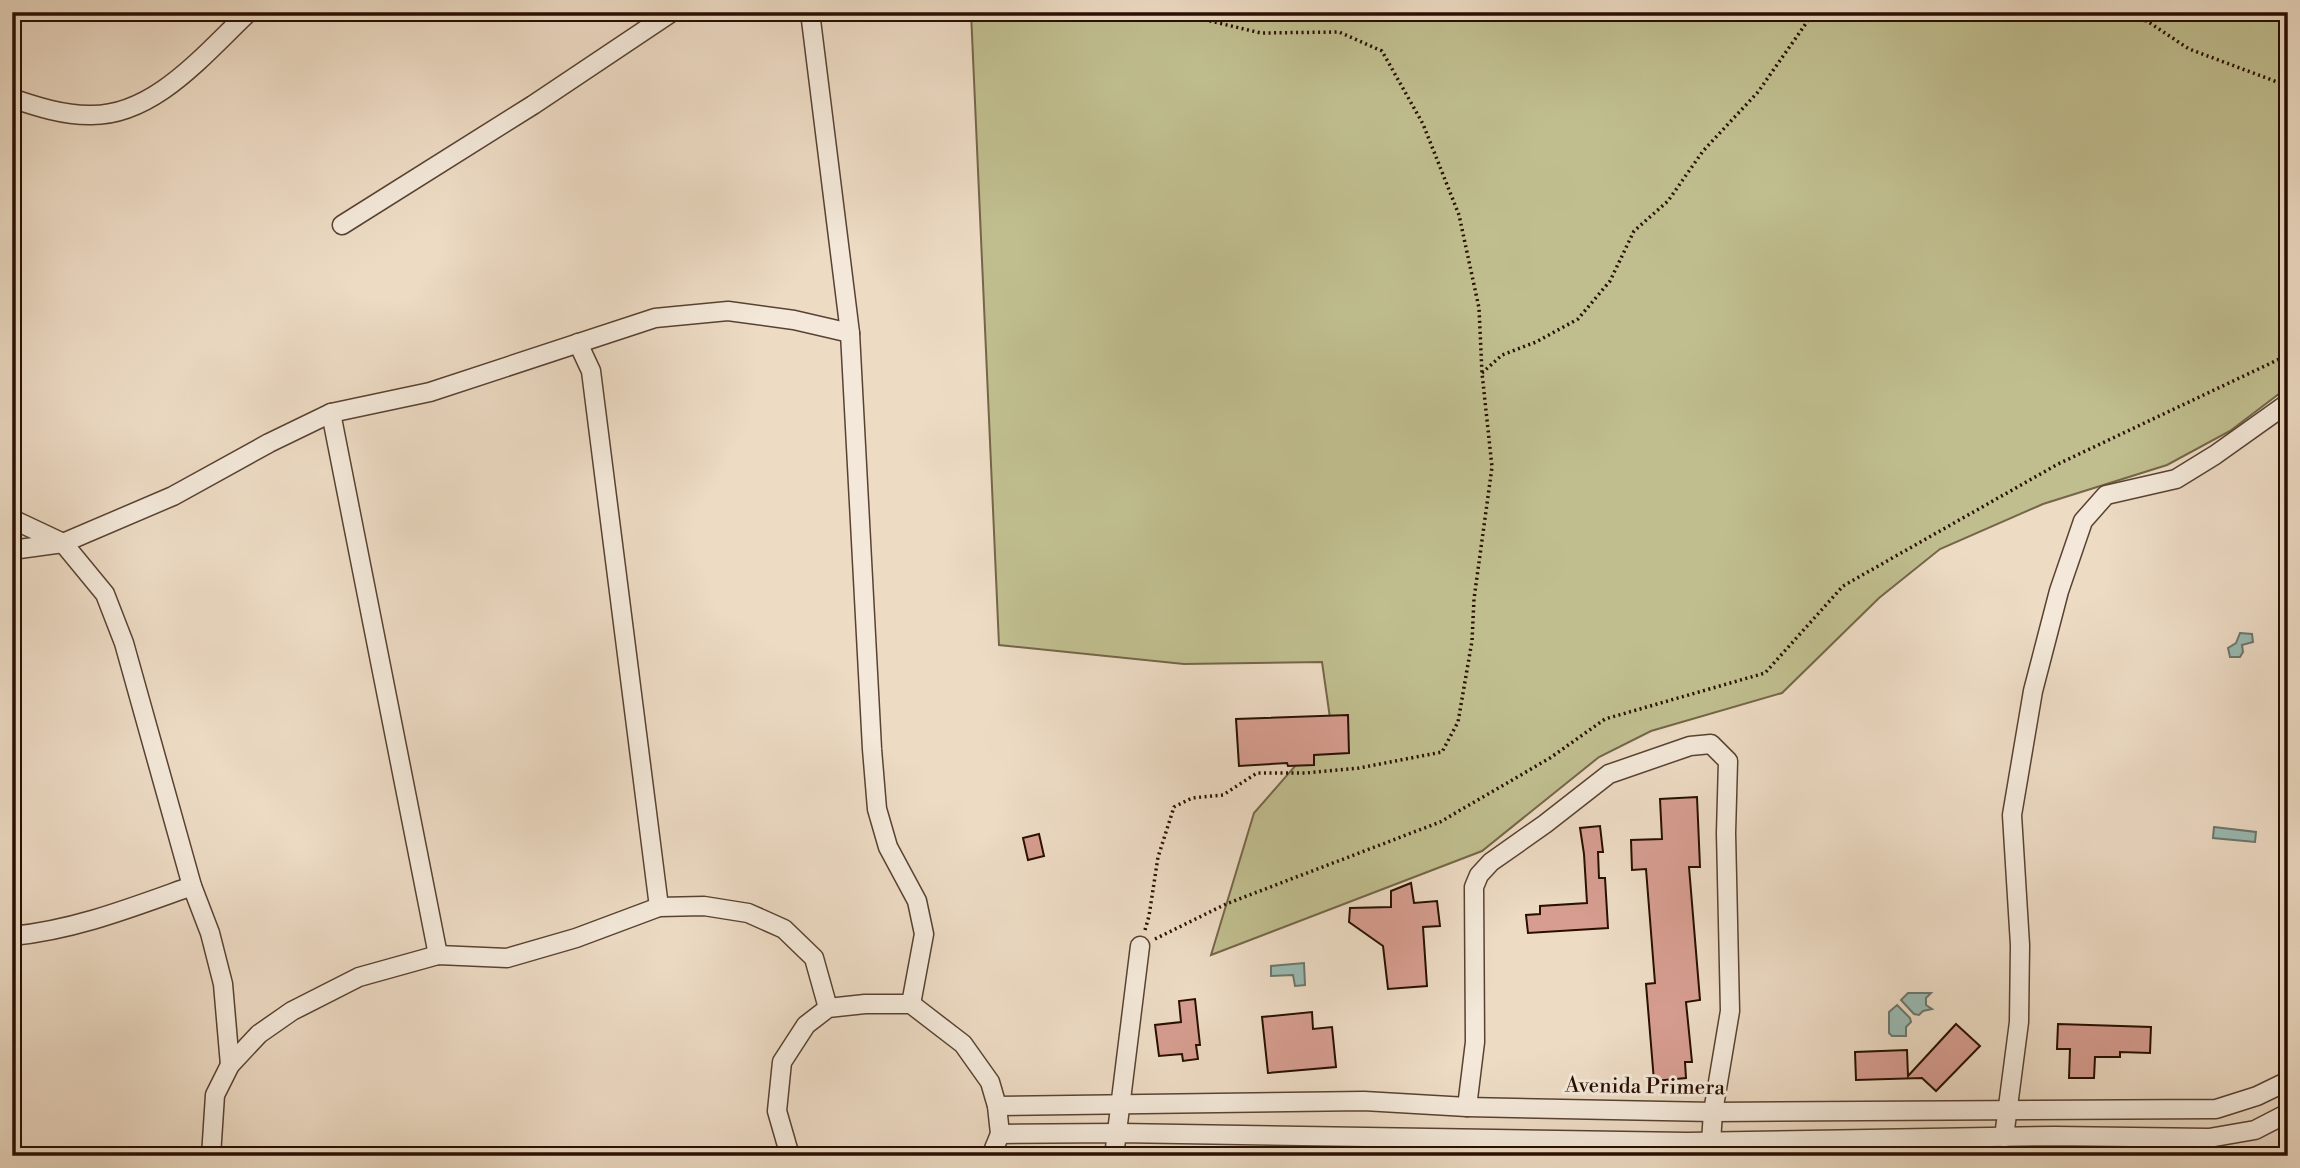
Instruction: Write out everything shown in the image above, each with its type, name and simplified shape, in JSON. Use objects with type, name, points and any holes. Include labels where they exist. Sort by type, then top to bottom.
[{"type":"street","points":[[14,99],[50,110],[90,115],[127,109],[164,92],[249,12]]},
{"type":"street","points":[[342,225],[533,105],[672,12]]},
{"type":"street","points":[[807,16],[850,333],[877,808],[888,846],[917,901],[924,934],[911,1004]]},
{"type":"street","points":[[12,550],[64,543],[173,496],[269,443],[331,413],[430,392],[655,318],[728,311],[794,320],[850,333]]},
{"type":"street","points":[[578,343],[591,371],[659,907]]},
{"type":"street","points":[[2004,1137],[2019,1022],[2020,944],[2012,815],[2033,691],[2059,591],[2083,521],[2106,495],[2176,479],[2288,403]]},
{"type":"street","points":[[331,413],[438,955]]},
{"type":"street","points":[[12,519],[64,543],[105,594],[124,643],[192,886],[210,933],[223,984],[230,1065]]},
{"type":"street","points":[[1467,1107],[1475,1042],[1474,887],[1479,875],[1491,862],[1609,774],[1690,746],[1711,744],[1728,761],[1726,833],[1730,1010],[1713,1112],[1712,1142]]},
{"type":"street","points":[[12,936],[36,934],[112,915],[192,886]]},
{"type":"street","points":[[211,1156],[215,1095],[230,1065],[258,1034],[292,1011],[359,977],[438,955],[508,958],[576,938],[659,907],[704,906],[748,913],[784,929],[814,958],[828,1008]]},
{"type":"street","points":[[1114,1156],[1123,1103],[1140,946]]},
{"type":"street","points":[[790,1156],[777,1111],[782,1062],[806,1025],[828,1008],[865,1003],[911,1004],[963,1044],[990,1082],[997,1106],[1000,1134],[991,1156]]},
{"type":"street","name":"Avenida Primera","points":[[997,1106],[1364,1101],[1467,1107],[1713,1112],[2216,1109],[2257,1096],[2288,1081]]},
{"type":"street","points":[[1000,1134],[1119,1133],[1712,1142],[2004,1137],[2209,1138],[2255,1130],[2288,1113]]},
{"type":"path","points":[[1140,946],[1149,916],[1158,857],[1174,807],[1192,798],[1223,795],[1256,773],[1306,773],[1359,768],[1442,752],[1458,722],[1472,641],[1474,599],[1492,467],[1482,373],[1479,308],[1459,215],[1423,124],[1382,51],[1339,32],[1261,33],[1172,12]]},
{"type":"path","points":[[1482,373],[1502,355],[1536,342],[1578,319],[1610,281],[1634,231],[1668,201],[1703,151],[1758,92],[1814,12]]},
{"type":"path","points":[[2096,12],[2147,22],[2189,49],[2288,86]]},
{"type":"path","points":[[1140,946],[1226,904],[1440,822],[1550,758],[1605,719],[1765,673],[1843,586],[2058,464],[2288,355]]},
{"type":"path","points":[[2278,1156],[2288,1152]]},
{"type":"shaded area","points":[[971,12],[2288,12],[2288,387],[2230,431],[2167,465],[2043,504],[1940,549],[1879,598],[1782,693],[1651,731],[1599,757],[1482,851],[1211,955],[1254,813],[1331,725],[1322,662],[1184,664],[999,645]]},
{"type":"water","points":[[2240,633],[2252,634],[2253,642],[2242,645],[2243,652],[2240,657],[2230,657],[2228,648],[2236,643]]},
{"type":"water","points":[[2214,827],[2256,832],[2255,842],[2213,838]]},
{"type":"water","points":[[1304,963],[1305,985],[1295,986],[1293,975],[1271,976],[1271,966]]},
{"type":"water","points":[[1908,993],[1931,993],[1926,998],[1926,1005],[1932,1009],[1919,1015],[1914,1014],[1901,1000]]},
{"type":"water","points":[[1897,1005],[1910,1018],[1906,1036],[1892,1036],[1889,1033],[1889,1012]]},
{"type":"building","points":[[1348,715],[1349,753],[1314,755],[1314,765],[1288,766],[1287,763],[1239,766],[1236,719]]},
{"type":"building","points":[[1697,797],[1700,867],[1689,867],[1700,1000],[1686,1002],[1692,1062],[1685,1062],[1686,1078],[1654,1081],[1646,984],[1655,983],[1646,869],[1632,870],[1631,840],[1662,839],[1660,799]]},
{"type":"building","points":[[1600,826],[1603,852],[1598,852],[1599,878],[1605,878],[1608,928],[1528,933],[1526,915],[1540,914],[1540,906],[1587,903],[1580,828]]},
{"type":"building","points":[[1039,834],[1044,856],[1028,860],[1023,838]]},
{"type":"building","points":[[1411,883],[1414,903],[1437,901],[1440,926],[1423,927],[1427,986],[1388,989],[1383,946],[1349,922],[1350,908],[1391,907],[1391,891]]},
{"type":"building","points":[[1195,999],[1200,1045],[1196,1045],[1198,1059],[1183,1061],[1182,1054],[1159,1056],[1155,1025],[1181,1022],[1179,1001]]},
{"type":"building","points":[[1312,1012],[1313,1029],[1332,1027],[1336,1067],[1268,1073],[1262,1017]]},
{"type":"building","points":[[1956,1024],[1980,1046],[1936,1091],[1922,1078],[1856,1080],[1855,1052],[1907,1050],[1908,1076]]},
{"type":"building","points":[[2058,1024],[2151,1027],[2150,1053],[2120,1052],[2120,1057],[2095,1057],[2094,1078],[2069,1078],[2070,1049],[2057,1049]]}]
